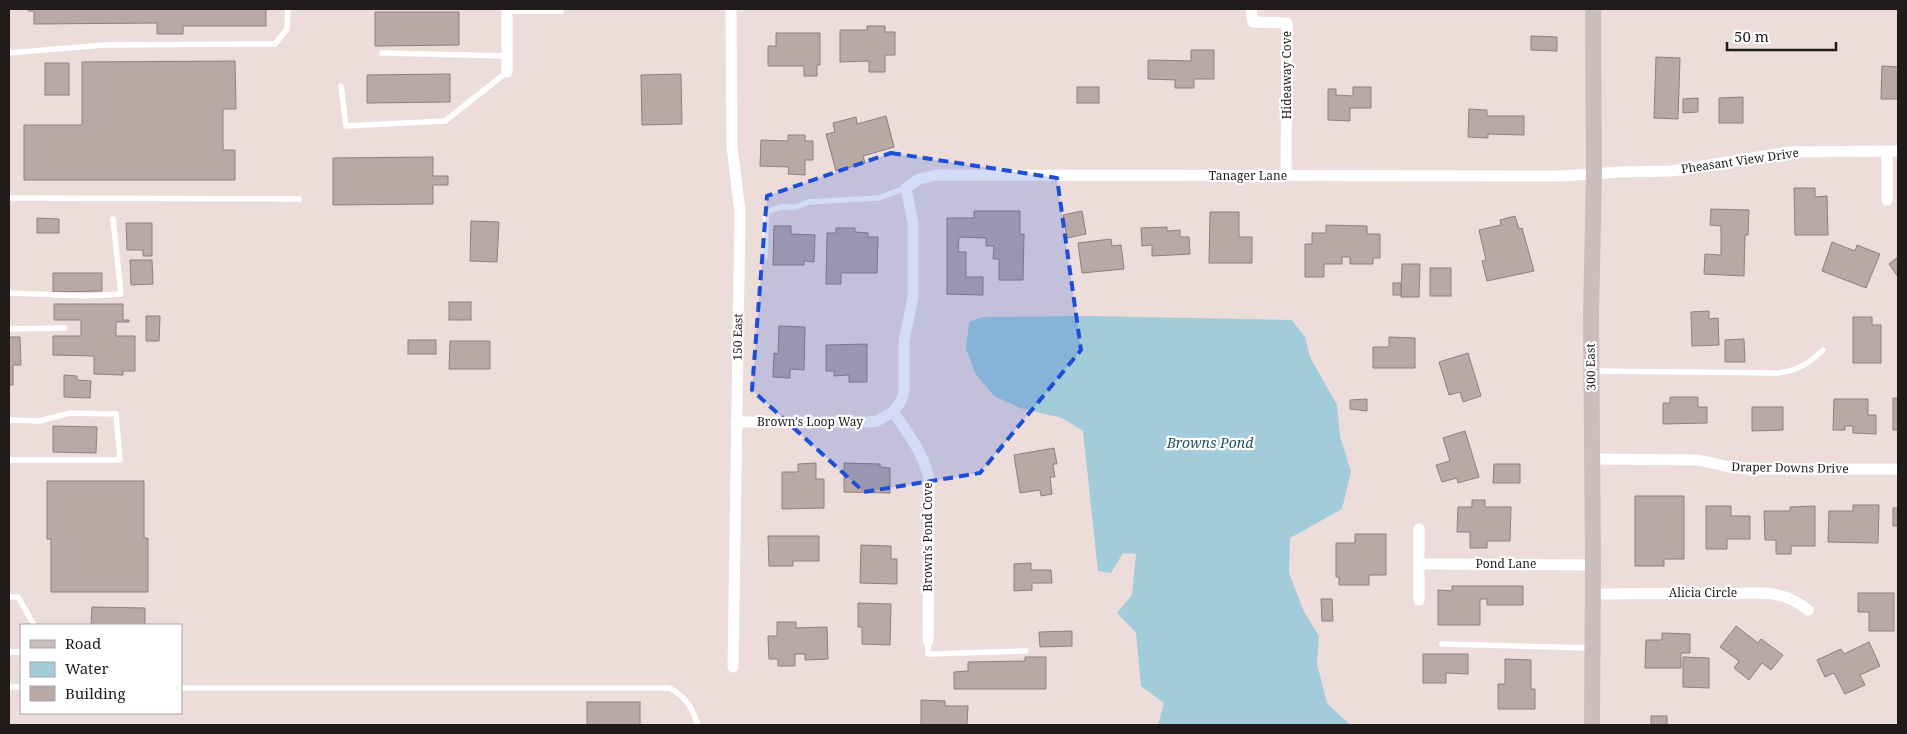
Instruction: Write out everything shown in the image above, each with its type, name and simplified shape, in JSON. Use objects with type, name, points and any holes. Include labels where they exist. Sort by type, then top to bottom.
[{"type":"main road","name":"300 East","points":[[1592,725],[1593,9]]},
{"type":"street","name":"150 East","points":[[732,9],[732,147],[740,212],[733,666]]},
{"type":"street","name":"Hideaway Cove","points":[[1250,9],[1253,22],[1287,23],[1286,176]]},
{"type":"street","points":[[507,10],[507,72]]},
{"type":"street","name":"Pheasant View Drive","points":[[1594,174],[1672,171],[1789,152],[1893,151],[1887,200]]},
{"type":"street","name":"Tanager Lane","points":[[906,188],[919,179],[936,175],[1562,176],[1594,174]]},
{"type":"street","points":[[893,412],[900,403],[904,393],[904,341],[913,297],[912,223],[906,188]]},
{"type":"street","name":"Brown's Loop Way","points":[[736,422],[868,422],[878,421],[893,412]]},
{"type":"street","name":"Brown's Pond Cove","points":[[893,412],[917,446],[925,462],[929,479],[928,641]]},
{"type":"street","name":"Draper Downs Drive","points":[[1592,459],[1699,460],[1728,467],[1749,469],[1898,469]]},
{"type":"street","points":[[1419,529],[1419,600]]},
{"type":"street","name":"Pond Lane","points":[[1419,564],[1593,565]]},
{"type":"street","name":"Alicia Circle","points":[[1593,594],[1765,593],[1782,595],[1796,600],[1808,610]]},
{"type":"lane","points":[[9,53],[104,45],[275,44],[287,29],[288,9]]},
{"type":"lane","points":[[507,10],[561,11]]},
{"type":"lane","points":[[382,53],[507,56]]},
{"type":"lane","points":[[341,86],[346,126],[444,121],[507,72]]},
{"type":"lane","points":[[765,256],[766,217],[767,212],[773,208],[796,207],[808,202],[878,198],[906,188]]},
{"type":"lane","points":[[9,198],[299,199]]},
{"type":"lane","points":[[9,292],[87,296],[121,294],[113,219]]},
{"type":"lane","points":[[9,329],[65,328]]},
{"type":"lane","points":[[1591,372],[1778,373],[1794,371],[1810,362],[1823,350]]},
{"type":"lane","points":[[9,420],[39,422],[70,413],[116,414],[120,460],[9,460]]},
{"type":"lane","points":[[9,597],[18,597],[33,624]]},
{"type":"lane","points":[[928,641],[928,654],[1026,652]]},
{"type":"lane","points":[[1442,644],[1593,648]]},
{"type":"lane","points":[[182,688],[669,688],[681,694],[690,707],[698,725]]},
{"type":"highlighted area","points":[[891,153],[1057,178],[1081,350],[980,473],[864,492],[752,390],[767,196]]},
{"type":"water","name":"Browns Pond","points":[[1085,316],[1292,320],[1305,337],[1310,357],[1337,405],[1340,436],[1351,472],[1342,509],[1290,538],[1289,573],[1304,612],[1319,636],[1317,664],[1327,703],[1350,725],[1158,725],[1164,703],[1141,686],[1136,633],[1117,613],[1132,595],[1136,554],[1123,553],[1111,573],[1098,571],[1083,431],[1062,418],[1020,408],[994,396],[975,373],[966,349],[969,322],[982,317]]},
{"type":"building","points":[[28,9],[266,9],[266,26],[183,26],[183,34],[157,34],[157,23],[34,24],[34,11],[28,11]]},
{"type":"building","points":[[375,12],[459,12],[459,45],[375,46]]},
{"type":"building","points":[[867,26],[885,26],[885,32],[895,32],[895,55],[885,55],[885,72],[869,72],[869,61],[840,62],[840,30],[867,30]]},
{"type":"building","points":[[776,33],[820,33],[820,65],[817,65],[817,76],[804,76],[804,66],[768,66],[768,46],[776,46]]},
{"type":"building","points":[[1531,36],[1557,37],[1557,51],[1531,50]]},
{"type":"building","points":[[1191,50],[1214,50],[1214,79],[1194,79],[1194,88],[1175,88],[1175,80],[1148,79],[1148,60],[1191,61]]},
{"type":"building","points":[[1656,57],[1680,58],[1678,119],[1654,118]]},
{"type":"building","points":[[235,61],[236,109],[223,109],[223,150],[235,150],[235,180],[24,180],[24,125],[82,125],[82,62]]},
{"type":"building","points":[[45,63],[69,63],[69,95],[45,95]]},
{"type":"building","points":[[1882,66],[1898,67],[1898,99],[1881,99]]},
{"type":"building","points":[[450,74],[450,102],[367,103],[367,75]]},
{"type":"building","points":[[681,74],[682,124],[642,125],[641,75]]},
{"type":"building","points":[[1077,87],[1099,87],[1099,103],[1077,103]]},
{"type":"building","points":[[1353,87],[1371,87],[1371,108],[1350,108],[1350,121],[1328,120],[1328,89],[1336,89],[1336,95],[1353,96]]},
{"type":"building","points":[[1743,97],[1743,123],[1719,123],[1719,98]]},
{"type":"building","points":[[1698,98],[1698,112],[1683,113],[1683,99]]},
{"type":"building","points":[[1469,109],[1487,110],[1487,116],[1524,116],[1524,135],[1488,134],[1488,138],[1468,137]]},
{"type":"building","points":[[886,116],[894,147],[863,156],[865,163],[836,171],[826,134],[835,132],[833,123],[856,117],[857,124]]},
{"type":"building","points":[[788,135],[805,135],[805,141],[813,141],[813,160],[805,160],[805,175],[788,174],[789,167],[760,166],[761,140],[788,141]]},
{"type":"building","points":[[433,157],[433,176],[448,176],[448,185],[433,185],[433,204],[333,205],[333,158]]},
{"type":"building","points":[[1794,188],[1815,188],[1815,197],[1827,196],[1828,235],[1795,235]]},
{"type":"building","points":[[1711,209],[1749,210],[1748,235],[1745,235],[1744,276],[1704,274],[1705,254],[1721,255],[1721,226],[1710,225]]},
{"type":"building","points":[[974,211],[1020,211],[1020,234],[1024,234],[1023,280],[999,280],[999,259],[993,259],[994,246],[986,246],[986,238],[959,237],[958,252],[966,252],[966,277],[983,277],[983,295],[947,294],[947,218],[974,218]]},
{"type":"building","points":[[1082,211],[1086,234],[1067,238],[1063,215]]},
{"type":"building","points":[[1210,212],[1239,212],[1239,237],[1252,237],[1252,263],[1209,263]]},
{"type":"building","points":[[1515,216],[1519,229],[1522,228],[1534,271],[1487,281],[1482,261],[1486,260],[1479,230],[1501,225],[1500,220]]},
{"type":"building","points":[[37,218],[59,219],[59,233],[37,233]]},
{"type":"building","points":[[471,221],[499,222],[497,262],[470,261]]},
{"type":"building","points":[[126,223],[152,223],[152,256],[143,256],[143,250],[127,250]]},
{"type":"building","points":[[1326,225],[1367,226],[1367,234],[1380,234],[1380,258],[1373,258],[1373,264],[1350,264],[1350,257],[1342,257],[1342,264],[1324,264],[1324,277],[1305,277],[1305,244],[1312,244],[1312,233],[1326,233]]},
{"type":"building","points":[[774,226],[791,226],[791,234],[815,235],[814,262],[804,261],[804,265],[773,265]]},
{"type":"building","points":[[1167,227],[1167,231],[1180,230],[1180,237],[1189,237],[1190,254],[1152,256],[1152,245],[1142,246],[1141,228]]},
{"type":"building","points":[[836,228],[855,228],[855,232],[868,233],[868,237],[878,237],[877,273],[841,273],[841,284],[826,284],[827,233],[836,233]]},
{"type":"building","points":[[1111,239],[1112,246],[1121,245],[1124,269],[1082,273],[1078,243]]},
{"type":"building","points":[[1832,242],[1855,251],[1857,245],[1880,254],[1866,288],[1822,271]]},
{"type":"building","points":[[1898,257],[1898,277],[1889,264]]},
{"type":"building","points":[[130,260],[152,260],[153,284],[131,285]]},
{"type":"building","points":[[1402,264],[1420,264],[1419,297],[1401,297]]},
{"type":"building","points":[[1430,268],[1451,268],[1451,296],[1430,296]]},
{"type":"building","points":[[53,273],[102,273],[102,291],[53,292]]},
{"type":"building","points":[[1393,283],[1401,283],[1401,295],[1393,295]]},
{"type":"building","points":[[449,302],[471,302],[471,320],[449,320]]},
{"type":"building","points":[[54,304],[123,304],[123,320],[129,320],[129,322],[116,322],[116,336],[135,336],[135,371],[123,371],[123,375],[94,374],[94,356],[53,355],[53,336],[81,336],[81,320],[54,320]]},
{"type":"building","points":[[1709,311],[1709,319],[1718,318],[1719,345],[1692,346],[1691,312]]},
{"type":"building","points":[[146,316],[160,316],[159,341],[146,341]]},
{"type":"building","points":[[1853,317],[1872,317],[1872,325],[1881,325],[1881,363],[1853,363]]},
{"type":"building","points":[[779,326],[805,327],[804,370],[790,369],[790,378],[773,377],[774,353],[778,354]]},
{"type":"building","points":[[9,337],[20,337],[21,365],[13,365],[13,385],[9,385]]},
{"type":"building","points":[[1389,337],[1415,338],[1415,368],[1373,368],[1373,347],[1389,347]]},
{"type":"building","points":[[1744,339],[1745,362],[1725,362],[1725,340]]},
{"type":"building","points":[[408,340],[436,340],[436,354],[408,354]]},
{"type":"building","points":[[450,341],[490,341],[490,369],[449,369]]},
{"type":"building","points":[[867,344],[867,382],[849,382],[849,375],[834,376],[834,371],[826,371],[826,345]]},
{"type":"building","points":[[1468,353],[1481,396],[1463,402],[1460,392],[1449,395],[1439,362]]},
{"type":"building","points":[[64,375],[77,376],[77,380],[91,381],[90,398],[64,397]]},
{"type":"building","points":[[1670,397],[1698,397],[1698,407],[1707,407],[1707,423],[1663,424],[1663,403],[1670,403]]},
{"type":"building","points":[[1893,398],[1898,398],[1898,430],[1893,430]]},
{"type":"building","points":[[1367,399],[1367,411],[1350,409],[1350,400]]},
{"type":"building","points":[[1834,399],[1868,399],[1868,415],[1876,415],[1876,434],[1853,433],[1853,426],[1845,426],[1845,430],[1833,430]]},
{"type":"building","points":[[1752,407],[1783,407],[1783,430],[1752,431]]},
{"type":"building","points":[[53,426],[97,427],[96,453],[53,452]]},
{"type":"building","points":[[1465,431],[1479,477],[1458,483],[1457,478],[1442,482],[1436,465],[1450,461],[1443,438]]},
{"type":"building","points":[[1054,448],[1057,464],[1053,464],[1055,477],[1050,477],[1052,494],[1041,496],[1040,490],[1020,493],[1014,455]]},
{"type":"building","points":[[816,463],[816,479],[824,479],[824,508],[782,509],[782,472],[798,472],[798,464]]},
{"type":"building","points":[[844,463],[880,464],[880,467],[890,468],[890,493],[844,492]]},
{"type":"building","points":[[1494,464],[1520,464],[1520,483],[1493,483]]},
{"type":"building","points":[[47,481],[144,481],[144,538],[148,538],[148,592],[51,592],[51,539],[47,539]]},
{"type":"building","points":[[1635,496],[1684,496],[1684,559],[1664,559],[1664,566],[1635,566]]},
{"type":"building","points":[[1472,500],[1485,500],[1485,507],[1511,507],[1510,541],[1487,541],[1487,548],[1470,548],[1470,532],[1457,532],[1458,507],[1472,507]]},
{"type":"building","points":[[1853,505],[1879,505],[1878,543],[1828,542],[1829,511],[1853,511]]},
{"type":"building","points":[[1706,506],[1731,506],[1731,516],[1750,516],[1750,539],[1727,539],[1727,549],[1706,549]]},
{"type":"building","points":[[1815,506],[1815,546],[1791,546],[1791,554],[1776,554],[1776,540],[1765,540],[1764,511],[1790,511],[1790,507]]},
{"type":"building","points":[[1893,508],[1898,508],[1898,526],[1893,526]]},
{"type":"building","points":[[1355,534],[1386,534],[1386,575],[1369,575],[1369,585],[1339,585],[1339,577],[1336,577],[1336,543],[1355,543]]},
{"type":"building","points":[[768,536],[819,536],[819,561],[793,561],[793,566],[769,566]]},
{"type":"building","points":[[861,545],[891,546],[891,559],[897,559],[897,584],[860,583]]},
{"type":"building","points":[[1031,563],[1031,570],[1051,570],[1052,583],[1032,583],[1032,590],[1014,591],[1014,564]]},
{"type":"building","points":[[1452,586],[1523,586],[1523,605],[1487,605],[1487,599],[1480,599],[1480,625],[1438,625],[1438,590],[1452,591]]},
{"type":"building","points":[[1858,593],[1894,593],[1894,631],[1869,631],[1869,612],[1858,612]]},
{"type":"building","points":[[1321,599],[1332,599],[1333,621],[1322,621]]},
{"type":"building","points":[[858,603],[891,604],[890,645],[862,644],[862,627],[858,627]]},
{"type":"building","points":[[92,607],[145,608],[145,624],[91,624]]},
{"type":"building","points":[[777,622],[796,622],[796,628],[827,627],[828,659],[805,660],[805,654],[795,654],[795,666],[778,666],[778,659],[769,659],[768,636],[777,636]]},
{"type":"building","points":[[1736,626],[1758,643],[1761,639],[1783,655],[1771,670],[1762,663],[1749,680],[1734,668],[1739,661],[1720,647]]},
{"type":"building","points":[[1072,631],[1072,646],[1040,647],[1039,632]]},
{"type":"building","points":[[1662,633],[1690,634],[1690,653],[1681,653],[1681,668],[1645,668],[1646,640],[1662,640]]},
{"type":"building","points":[[1869,642],[1880,666],[1860,675],[1865,685],[1845,694],[1834,673],[1825,677],[1817,660],[1841,649],[1844,654]]},
{"type":"building","points":[[1423,654],[1468,654],[1468,674],[1446,673],[1446,683],[1423,683]]},
{"type":"building","points":[[1025,657],[1046,657],[1046,689],[954,689],[954,672],[968,671],[968,662],[1025,661]]},
{"type":"building","points":[[1683,657],[1709,658],[1709,688],[1683,687]]},
{"type":"building","points":[[1505,659],[1531,660],[1531,689],[1535,689],[1535,709],[1498,709],[1498,684],[1505,684]]},
{"type":"building","points":[[921,700],[945,701],[945,706],[968,706],[967,725],[921,725]]},
{"type":"building","points":[[587,702],[640,702],[640,725],[587,725]]},
{"type":"building","points":[[1651,716],[1667,716],[1667,725],[1651,725]]}]
